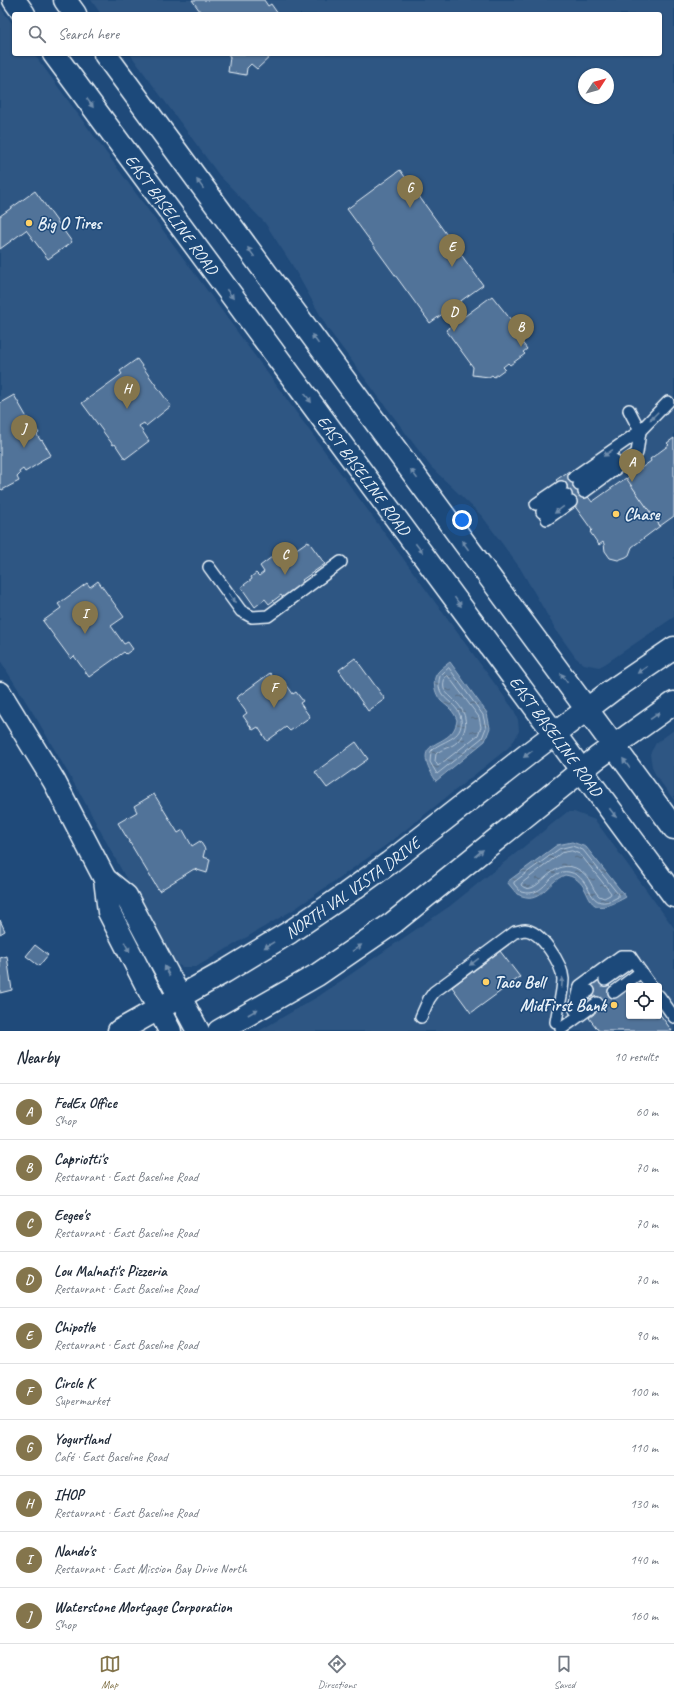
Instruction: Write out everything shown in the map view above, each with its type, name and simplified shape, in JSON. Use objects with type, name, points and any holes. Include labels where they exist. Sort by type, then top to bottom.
[{"type":"main road","points":[[14,0],[23,12]]},
{"type":"main road","points":[[65,0],[74,12]]},
{"type":"main road","name":"EAST BASELINE ROAD","points":[[56,56],[571,722],[597,758],[674,828]]},
{"type":"main road","name":"EAST BASELINE ROAD","points":[[106,56],[597,758],[674,896]]},
{"type":"main road","name":"NORTH VAL VISTA DRIVE","points":[[119,1031],[290,932],[346,894],[389,863],[571,722],[674,648]]},
{"type":"main road","points":[[0,692],[54,780],[105,879],[109,912],[170,1031]]},
{"type":"main road","points":[[219,1031],[317,975],[393,923],[597,758],[674,703]]},
{"type":"main road","points":[[105,879],[126,896],[198,1031]]},
{"type":"lane","points":[[629,410],[640,430],[637,452],[579,485],[640,430],[668,402]]},
{"type":"lane","points":[[542,512],[566,494],[542,512]]},
{"type":"lane","points":[[209,567],[241,611],[252,617],[268,616],[341,562]]},
{"type":"lane","points":[[421,1017],[429,999],[434,992],[515,932],[525,930],[535,934],[547,945],[562,970],[563,980],[558,1025]]},
{"type":"lane","points":[[576,1004],[580,986],[621,956],[630,956],[650,983]]},
{"type":"lane","points":[[610,986],[638,967]]},
{"type":"lane","points":[[593,997],[558,1025],[576,1004],[593,997]]},
{"type":"lane","points":[[662,1000],[674,1017]]},
{"type":"shaded area","points":[[91,0],[674,0],[674,617],[599,667],[584,664],[576,658],[556,630],[520,568],[482,516],[431,467],[328,329],[291,263],[265,223],[219,175],[131,56],[662,56],[662,12],[100,12]]},
{"type":"shaded area","points":[[0,7],[12,23],[12,56],[35,56],[514,710],[518,720],[519,731],[508,748],[389,843],[293,910],[196,967],[182,967],[173,962],[167,954],[82,797],[38,721],[0,660]]},
{"type":"shaded area","points":[[674,730],[674,800],[656,776],[652,766],[650,754],[656,743]]},
{"type":"shaded area","points":[[567,812],[574,812],[595,820],[674,928],[674,1031],[259,1031],[319,996],[450,906]]},
{"type":"water","points":[[450,662],[487,713],[490,728],[485,741],[436,781],[428,766],[426,756],[428,749],[448,736],[454,730],[457,720],[448,707],[439,698],[434,683],[438,672]]},
{"type":"water","points":[[572,842],[586,847],[626,897],[610,905],[600,906],[594,904],[582,885],[575,879],[565,875],[559,878],[543,892],[532,897],[525,897],[517,894],[507,882],[557,845]]},
{"type":"building","points":[[192,0],[264,0],[268,6],[271,4],[277,12],[201,12]]},
{"type":"building","points":[[229,56],[271,56],[257,69],[251,64],[247,68],[246,75],[228,72]]},
{"type":"building","points":[[400,170],[483,285],[430,323],[347,209]]},
{"type":"building","name":"Big O Tires","points":[[35,191],[72,242],[48,259],[26,230],[0,249],[0,216]]},
{"type":"building","points":[[492,296],[519,330],[517,331],[524,340],[521,341],[527,349],[523,352],[525,354],[510,365],[508,363],[503,367],[505,369],[494,377],[492,375],[489,377],[472,375],[473,367],[446,330]]},
{"type":"building","points":[[137,359],[171,406],[146,426],[144,423],[139,426],[149,441],[125,459],[115,444],[113,445],[82,403],[122,374],[120,371]]},
{"type":"building","points":[[14,395],[29,421],[31,421],[39,433],[37,435],[41,441],[42,440],[51,455],[25,472],[23,469],[19,472],[20,474],[17,477],[19,481],[2,490],[0,488],[0,403]]},
{"type":"building","points":[[674,438],[674,516],[660,526],[626,479],[651,461],[650,459],[669,445],[667,443]]},
{"type":"building","name":"Chase","points":[[569,471],[592,502],[626,478],[660,526],[632,547],[629,555],[626,557],[618,560],[610,558],[605,551],[603,542],[599,545],[590,532],[592,530],[556,480]]},
{"type":"building","points":[[308,541],[325,564],[302,580],[304,583],[283,598],[281,595],[269,604],[265,599],[255,607],[241,587],[252,579],[251,577],[256,573],[259,576],[264,572],[260,566],[281,550],[285,557]]},
{"type":"building","points":[[98,581],[124,617],[111,626],[124,644],[128,642],[133,649],[126,654],[124,652],[89,677],[74,656],[71,659],[43,621],[61,608],[58,604],[87,583],[90,587]]},
{"type":"building","points":[[355,658],[385,699],[368,711],[339,670]]},
{"type":"building","points":[[270,673],[279,685],[284,681],[293,694],[296,692],[303,701],[300,703],[310,717],[290,731],[286,727],[267,741],[258,727],[253,730],[243,716],[247,713],[236,698]]},
{"type":"building","points":[[356,742],[368,759],[327,788],[315,772]]},
{"type":"building","points":[[154,794],[178,833],[183,830],[192,846],[200,841],[205,849],[203,857],[210,859],[207,873],[194,869],[159,891],[118,823],[137,812],[134,806]]},
{"type":"building","points":[[0,920],[5,931],[0,934]]},
{"type":"building","points":[[35,945],[48,955],[39,966],[26,956]]},
{"type":"building","name":"Taco Bell","points":[[500,951],[520,977],[471,1013],[452,987]]},
{"type":"building","points":[[7,956],[12,990],[0,993],[0,958]]},
{"type":"building","name":"MidFirst Bank","points":[[602,975],[614,992],[626,987],[626,1019],[662,1019],[662,1017],[672,1031],[599,1031],[589,1018],[594,1014],[593,1012],[600,1007],[586,987]]},
{"type":"place","name":"Yogurtland","points":[[410,208]]},
{"type":"place","name":"Big O Tires","points":[[29,223]]},
{"type":"place","name":"Chipotle","points":[[452,267]]},
{"type":"place","name":"Lou Malnati's Pizzeria","points":[[454,332]]},
{"type":"place","name":"Capriotti's","points":[[521,347]]},
{"type":"place","name":"IHOP","points":[[127,409]]},
{"type":"place","name":"Waterstone Mortgage Corporation","points":[[24,448]]},
{"type":"place","name":"FedEx Office","points":[[632,482]]},
{"type":"place","name":"Chase","points":[[616,514]]},
{"type":"place","name":"Eegee's","points":[[285,575]]},
{"type":"place","name":"Nando's","points":[[85,634]]},
{"type":"place","name":"Circle K","points":[[274,708]]},
{"type":"place","name":"Taco Bell","points":[[486,982]]},
{"type":"place","name":"MidFirst Bank","points":[[614,1005]]}]
